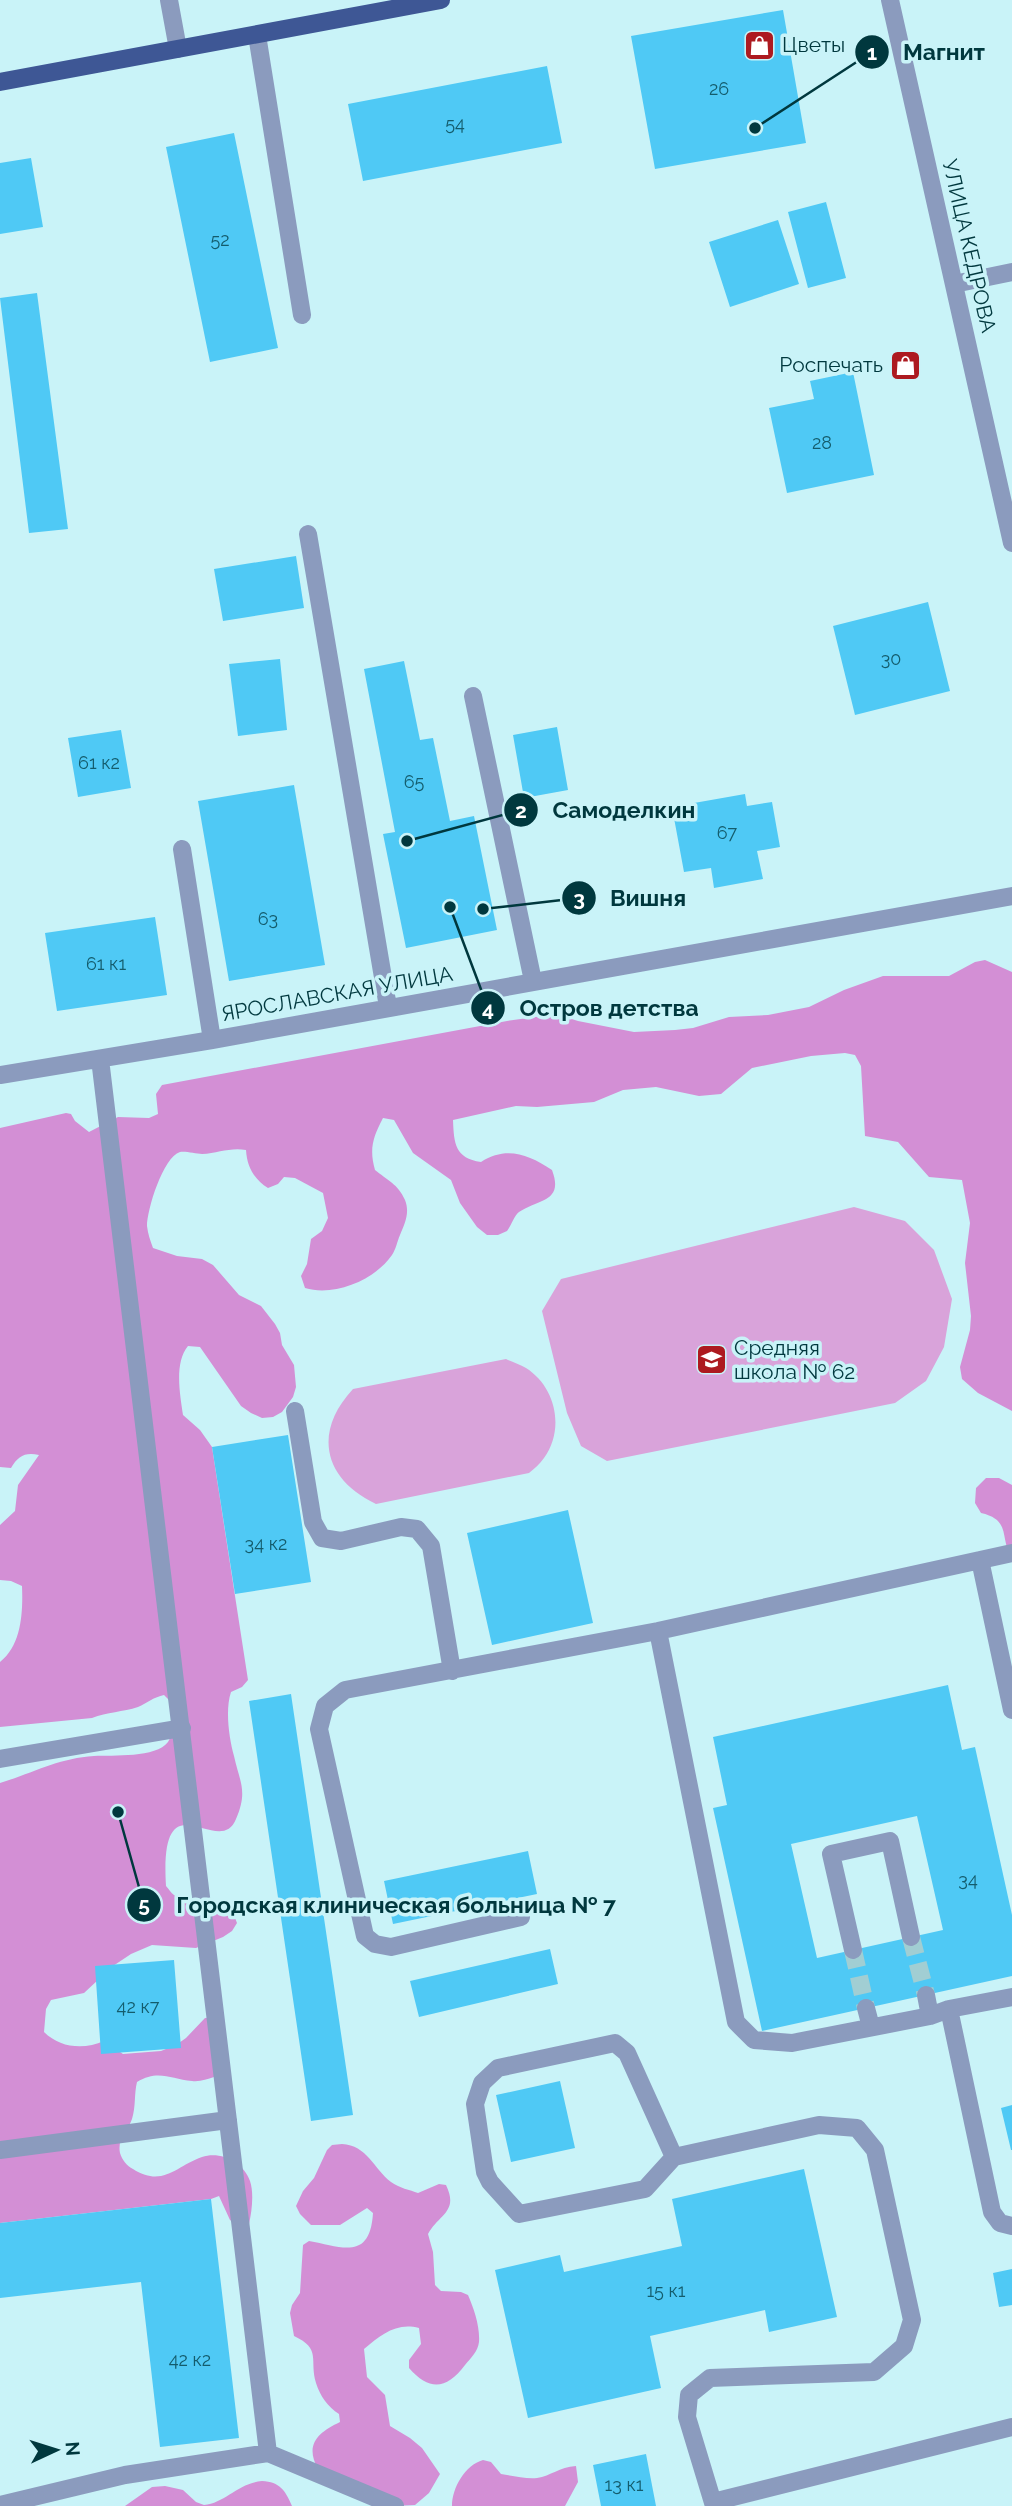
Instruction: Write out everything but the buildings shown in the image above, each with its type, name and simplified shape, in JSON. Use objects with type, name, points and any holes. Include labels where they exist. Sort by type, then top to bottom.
[{"type":"main road","points":[[0,82],[441,0]]},
{"type":"street","points":[[169,0],[178,49]]},
{"type":"street","name":"УЛИЦА КЕДРОВА","points":[[890,0],[1012,543]]},
{"type":"street","points":[[257,35],[302,315]]},
{"type":"street","points":[[954,284],[1012,272]]},
{"type":"street","points":[[308,534],[388,1007]]},
{"type":"street","points":[[473,696],[533,981]]},
{"type":"street","points":[[182,849],[212,1040]]},
{"type":"street","name":"ЯРОСЛАВСКАЯ УЛИЦА","points":[[0,1075],[212,1040],[1012,896]]},
{"type":"street","points":[[100,1059],[268,2453]]},
{"type":"street","points":[[295,1411],[313,1522],[322,1538],[341,1541],[401,1527],[417,1529],[431,1546],[452,1671]]},
{"type":"street","points":[[521,1917],[391,1947],[375,1944],[365,1936],[319,1729],[325,1706],[345,1690],[658,1630],[1012,1553]]},
{"type":"street","points":[[980,1560],[1012,1710]]},
{"type":"street","points":[[658,1630],[736,2022],[754,2040],[792,2043],[1012,1997]]},
{"type":"street","points":[[0,1759],[182,1728]]},
{"type":"street","points":[[853,1950],[831,1854],[878,1843],[890,1841],[911,1937]]},
{"type":"street","points":[[926,1995],[930,2016]]},
{"type":"street","points":[[866,2008],[870,2027]]},
{"type":"street","points":[[949,2010],[992,2213],[1000,2223],[1012,2226]]},
{"type":"street","points":[[674,2157],[627,2053],[615,2043],[498,2068],[482,2083],[475,2104],[485,2172],[490,2182],[519,2214],[645,2189],[674,2157],[819,2125],[857,2128],[875,2150],[912,2320],[904,2346],[874,2372],[710,2378],[689,2395],[687,2417],[713,2504],[1012,2427]]},
{"type":"street","points":[[0,2150],[228,2120]]},
{"type":"street","points":[[0,2505],[125,2475],[268,2453],[395,2506]]},
{"type":"shaded area","points":[[985,960],[1012,972],[1012,1411],[978,1393],[962,1379],[960,1367],[971,1316],[965,1263],[970,1223],[962,1180],[929,1177],[898,1142],[865,1136],[861,1066],[855,1055],[845,1053],[811,1056],[752,1068],[721,1094],[699,1096],[656,1087],[623,1090],[594,1102],[516,1106],[453,1120],[455,1143],[466,1157],[481,1162],[499,1154],[517,1154],[552,1170],[555,1188],[552,1194],[519,1212],[507,1231],[498,1235],[487,1235],[477,1227],[460,1203],[451,1180],[413,1153],[394,1120],[383,1118],[373,1143],[373,1163],[375,1170],[399,1190],[405,1200],[407,1214],[393,1253],[385,1264],[365,1279],[341,1288],[305,1288],[301,1276],[307,1264],[311,1239],[322,1231],[328,1218],[323,1193],[295,1178],[284,1177],[278,1184],[268,1188],[252,1172],[246,1150],[202,1154],[180,1152],[168,1163],[157,1185],[148,1218],[147,1229],[153,1248],[177,1256],[202,1259],[213,1265],[239,1295],[261,1306],[275,1324],[282,1345],[294,1365],[296,1387],[293,1397],[282,1412],[273,1417],[262,1418],[241,1406],[200,1347],[188,1346],[179,1370],[183,1415],[200,1430],[212,1447],[248,1680],[242,1687],[231,1692],[228,1707],[228,1724],[242,1794],[240,1809],[228,1829],[217,1831],[181,1826],[172,1833],[166,1852],[166,1886],[181,1898],[217,1901],[225,1905],[237,1923],[232,1931],[223,1937],[196,1948],[152,1945],[131,1954],[113,1966],[84,1993],[51,2000],[46,2009],[44,2032],[57,2041],[72,2046],[88,2046],[104,2041],[123,2054],[161,2051],[186,2038],[205,2018],[218,2017],[214,2077],[195,2081],[158,2075],[137,2082],[133,2114],[119,2148],[123,2160],[131,2168],[153,2176],[169,2174],[202,2157],[224,2157],[237,2163],[250,2181],[251,2213],[249,2224],[240,2227],[230,2220],[219,2196],[0,2223],[0,1783],[46,1766],[81,1757],[134,1755],[154,1751],[168,1742],[172,1733],[173,1704],[164,1695],[138,1707],[92,1718],[0,1727],[0,1662],[13,1646],[20,1627],[22,1586],[0,1580],[0,1525],[15,1511],[18,1485],[39,1455],[30,1454],[19,1458],[11,1468],[0,1467],[0,1128],[66,1113],[71,1114],[75,1121],[89,1132],[118,1117],[149,1118],[158,1114],[156,1094],[162,1085],[507,1021],[556,1014],[634,1032],[693,1028],[729,1017],[768,1015],[809,1007],[844,990],[883,976],[949,976],[975,962]]},
{"type":"shaded area","points":[[854,1207],[905,1221],[934,1250],[952,1299],[944,1347],[926,1381],[895,1403],[607,1461],[581,1446],[567,1413],[542,1311],[561,1279]]},
{"type":"shaded area","points":[[506,1359],[536,1376],[550,1397],[554,1409],[554,1434],[550,1447],[529,1473],[376,1504],[344,1482],[335,1468],[329,1438],[332,1422],[340,1405],[353,1389]]},
{"type":"shaded area","points":[[986,1478],[999,1478],[1012,1485],[1012,1559],[1001,1525],[991,1516],[981,1513],[975,1503],[976,1488]]},
{"type":"shaded area","points":[[332,2145],[351,2145],[364,2153],[385,2177],[401,2187],[418,2193],[439,2184],[446,2185],[449,2207],[428,2234],[433,2252],[435,2285],[441,2291],[468,2295],[478,2324],[479,2342],[474,2354],[452,2379],[445,2383],[431,2384],[409,2368],[409,2360],[421,2344],[419,2328],[396,2328],[364,2349],[367,2377],[385,2395],[390,2426],[422,2448],[440,2474],[429,2493],[415,2505],[394,2506],[318,2469],[314,2460],[313,2446],[316,2440],[340,2422],[339,2414],[328,2405],[318,2388],[311,2351],[303,2341],[294,2336],[290,2313],[300,2293],[303,2245],[309,2241],[343,2247],[360,2245],[371,2228],[373,2213],[367,2208],[340,2225],[311,2225],[296,2206],[303,2191],[314,2178],[327,2150]]},
{"type":"shaded area","points":[[483,2460],[491,2462],[501,2474],[528,2478],[542,2477],[576,2466],[578,2482],[565,2506],[452,2506],[454,2492],[465,2472]]},
{"type":"shaded area","points":[[262,2481],[281,2488],[292,2506],[125,2506],[152,2487],[165,2486],[183,2490],[196,2502],[204,2505],[219,2501],[246,2485]]},
{"type":"tunnel","points":[[911,1937],[926,1995]]},
{"type":"tunnel","points":[[853,1950],[866,2008]]},
{"type":"place","name":"Цветы","points":[[759,45]]},
{"type":"place","name":"Магнит","points":[[755,128]]},
{"type":"place","name":"Роспечать","points":[[906,365]]},
{"type":"place","name":"Самоделкин","points":[[407,841]]},
{"type":"place","name":"Остров детства","points":[[450,907]]},
{"type":"place","name":"Вишня","points":[[483,909]]},
{"type":"place","name":"Средняя школа № 62","points":[[711,1360]]},
{"type":"place","name":"Городская клиническая больница № 7","points":[[118,1812]]}]
